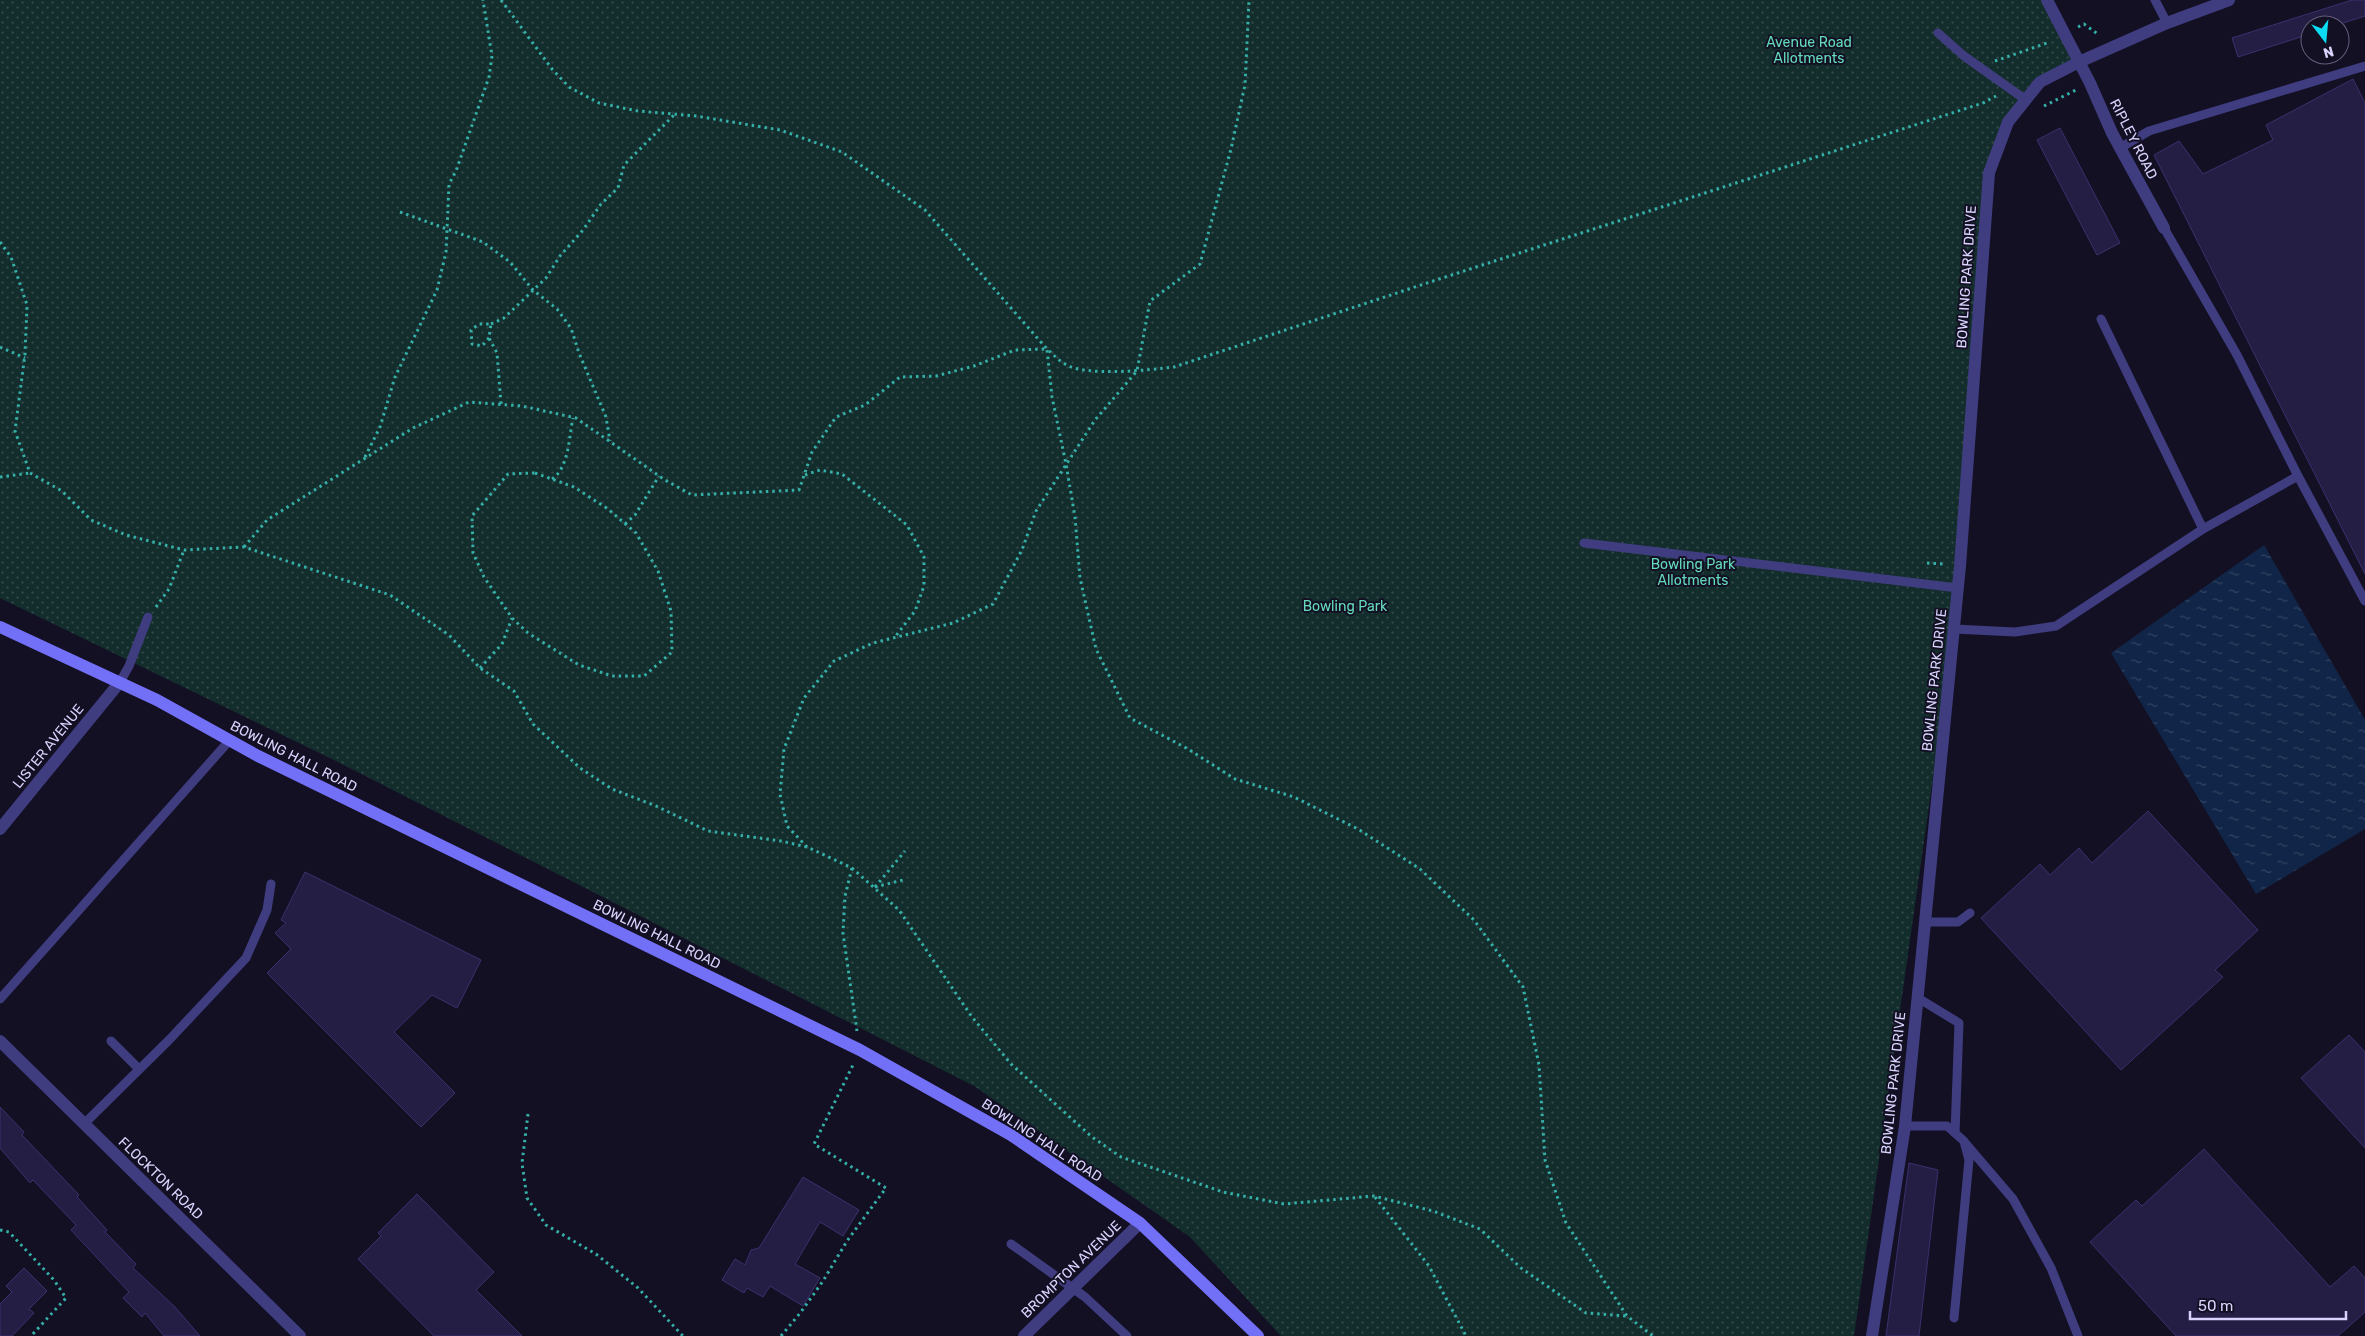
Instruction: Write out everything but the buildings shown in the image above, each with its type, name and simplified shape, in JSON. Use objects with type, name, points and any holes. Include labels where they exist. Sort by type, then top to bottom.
[{"type":"street","name":"RIPLEY ROAD","points":[[2047,0],[2090,83],[2120,148],[2164,228]]},
{"type":"street","name":"BOWLING PARK DRIVE","points":[[1872,1336],[1905,1126],[1918,998],[1958,588],[1989,173],[2008,122],[2040,82],[2167,22],[2229,0]]},
{"type":"street","name":"BOWLING HALL ROAD","points":[[0,627],[157,700],[230,741],[860,1050],[1011,1135],[1140,1223],[1258,1336]]},
{"type":"street","name":"LISTER AVENUE","points":[[0,829],[120,682]]},
{"type":"street","name":"FLOCKTON ROAD","points":[[0,1041],[300,1336]]},
{"type":"street","name":"BROMPTON AVENUE","points":[[1024,1336],[1140,1223]]},
{"type":"lane","points":[[2155,0],[2167,22]]},
{"type":"lane","points":[[1938,33],[1964,56],[2026,100]]},
{"type":"lane","points":[[2120,148],[2149,131],[2365,66]]},
{"type":"lane","points":[[2164,228],[2237,355],[2298,476],[2365,601]]},
{"type":"lane","points":[[2101,319],[2203,529]]},
{"type":"lane","points":[[1954,629],[2015,632],[2056,626],[2203,529],[2298,476]]},
{"type":"lane","points":[[1584,543],[1958,588]]},
{"type":"lane","points":[[120,682],[129,666],[148,617]]},
{"type":"lane","points":[[0,999],[230,741]]},
{"type":"lane","points":[[84,1124],[246,958],[267,910],[271,884]]},
{"type":"lane","points":[[1925,922],[1958,922],[1970,913]]},
{"type":"lane","points":[[1918,998],[1958,1023],[1956,1133]]},
{"type":"lane","points":[[111,1041],[139,1069]]},
{"type":"lane","points":[[1905,1126],[1947,1126],[1964,1141],[2013,1198],[2051,1268],[2078,1336]]},
{"type":"lane","points":[[1954,1318],[1969,1160],[1964,1141]]},
{"type":"lane","points":[[1011,1244],[1073,1287],[1127,1336]]},
{"type":"path","points":[[364,459],[380,427],[395,377],[437,290],[446,252],[449,184],[456,171],[489,76],[492,56],[483,0]]},
{"type":"path","points":[[501,0],[552,69],[569,88],[600,103],[638,111],[674,114],[780,130],[842,152],[926,210],[1047,349],[1066,366],[1092,371],[1137,371],[1174,367],[1440,278],[1983,103],[2010,89]]},
{"type":"path","points":[[807,847],[787,826],[780,794],[784,749],[804,698],[834,661],[873,643],[953,622],[993,604],[1022,550],[1036,511],[1095,420],[1137,371],[1150,301],[1200,264],[1231,149],[1245,85],[1249,0]]},
{"type":"path","points":[[2026,100],[2038,108],[2090,83]]},
{"type":"path","points":[[491,324],[489,338],[482,346],[472,344],[471,330],[479,324],[491,324],[504,318],[546,278],[560,256],[583,230],[601,204],[618,188],[624,165],[674,114]]},
{"type":"path","points":[[400,212],[483,242],[510,262],[533,290],[557,309],[571,328],[579,353],[606,417],[610,442]]},
{"type":"path","points":[[0,242],[11,257],[27,305],[25,358],[15,431],[30,473]]},
{"type":"path","points":[[489,338],[497,353],[501,404]]},
{"type":"path","points":[[0,347],[25,358]]},
{"type":"path","points":[[1047,349],[1052,397],[1075,517],[1080,578],[1096,649],[1130,718],[1188,749],[1235,779],[1294,797],[1358,829],[1420,869],[1474,920],[1523,987],[1539,1065],[1545,1160],[1566,1223],[1627,1316],[1654,1336]]},
{"type":"path","points":[[244,547],[267,520],[413,428],[469,402],[522,406],[573,418],[659,476],[692,495],[799,490],[812,452],[836,417],[865,404],[900,377],[936,376],[974,366],[1015,350],[1047,349]]},
{"type":"path","points":[[552,479],[559,474],[566,454],[573,418]]},
{"type":"path","points":[[804,476],[820,470],[842,474],[907,525],[924,557],[924,586],[915,611],[895,638]]},
{"type":"path","points":[[535,472],[552,479],[574,487],[608,509],[636,533],[658,571],[672,611],[672,652],[644,676],[612,676],[579,665],[528,633],[512,618],[484,577],[473,552],[472,516],[508,474],[535,472]]},
{"type":"path","points":[[0,477],[30,473],[62,491],[92,520],[126,535],[184,550],[244,547],[390,595],[449,635],[480,668],[514,690],[533,724],[580,768],[612,789],[656,806],[708,831],[782,841],[807,847],[852,868],[898,910],[972,1017],[1011,1064],[1092,1137],[1121,1157],[1223,1192],[1284,1204],[1374,1196],[1433,1211],[1480,1230],[1521,1268],[1586,1313],[1627,1316]]},
{"type":"path","points":[[625,524],[635,516],[659,476]]},
{"type":"path","points":[[148,617],[169,589],[184,550]]},
{"type":"path","points":[[480,668],[502,644],[512,618]]},
{"type":"path","points":[[875,887],[905,851]]},
{"type":"path","points":[[781,1336],[823,1281],[847,1241],[886,1188],[814,1144],[860,1050],[843,933],[845,896],[852,868]]},
{"type":"path","points":[[875,887],[903,880]]},
{"type":"path","points":[[528,1114],[522,1163],[527,1198],[546,1225],[596,1254],[638,1288],[683,1336]]},
{"type":"path","points":[[1374,1196],[1429,1266],[1466,1336]]},
{"type":"path","points":[[0,1230],[8,1232],[54,1280],[66,1298],[31,1336]]},
{"type":"green space","name":"Bowling Park","points":[[0,0],[2047,0],[2079,62],[2040,82],[2008,122],[1989,173],[1954,629],[1854,1336],[1281,1336],[1190,1237],[974,1086],[334,760],[0,598]]},
{"type":"water","points":[[2264,545],[2365,720],[2365,829],[2256,894],[2111,653]]},
{"type":"park label","name":"Avenue Road Allotments","points":[[1809,50]]},
{"type":"park label","name":"Bowling Park Allotments","points":[[1693,572]]}]
